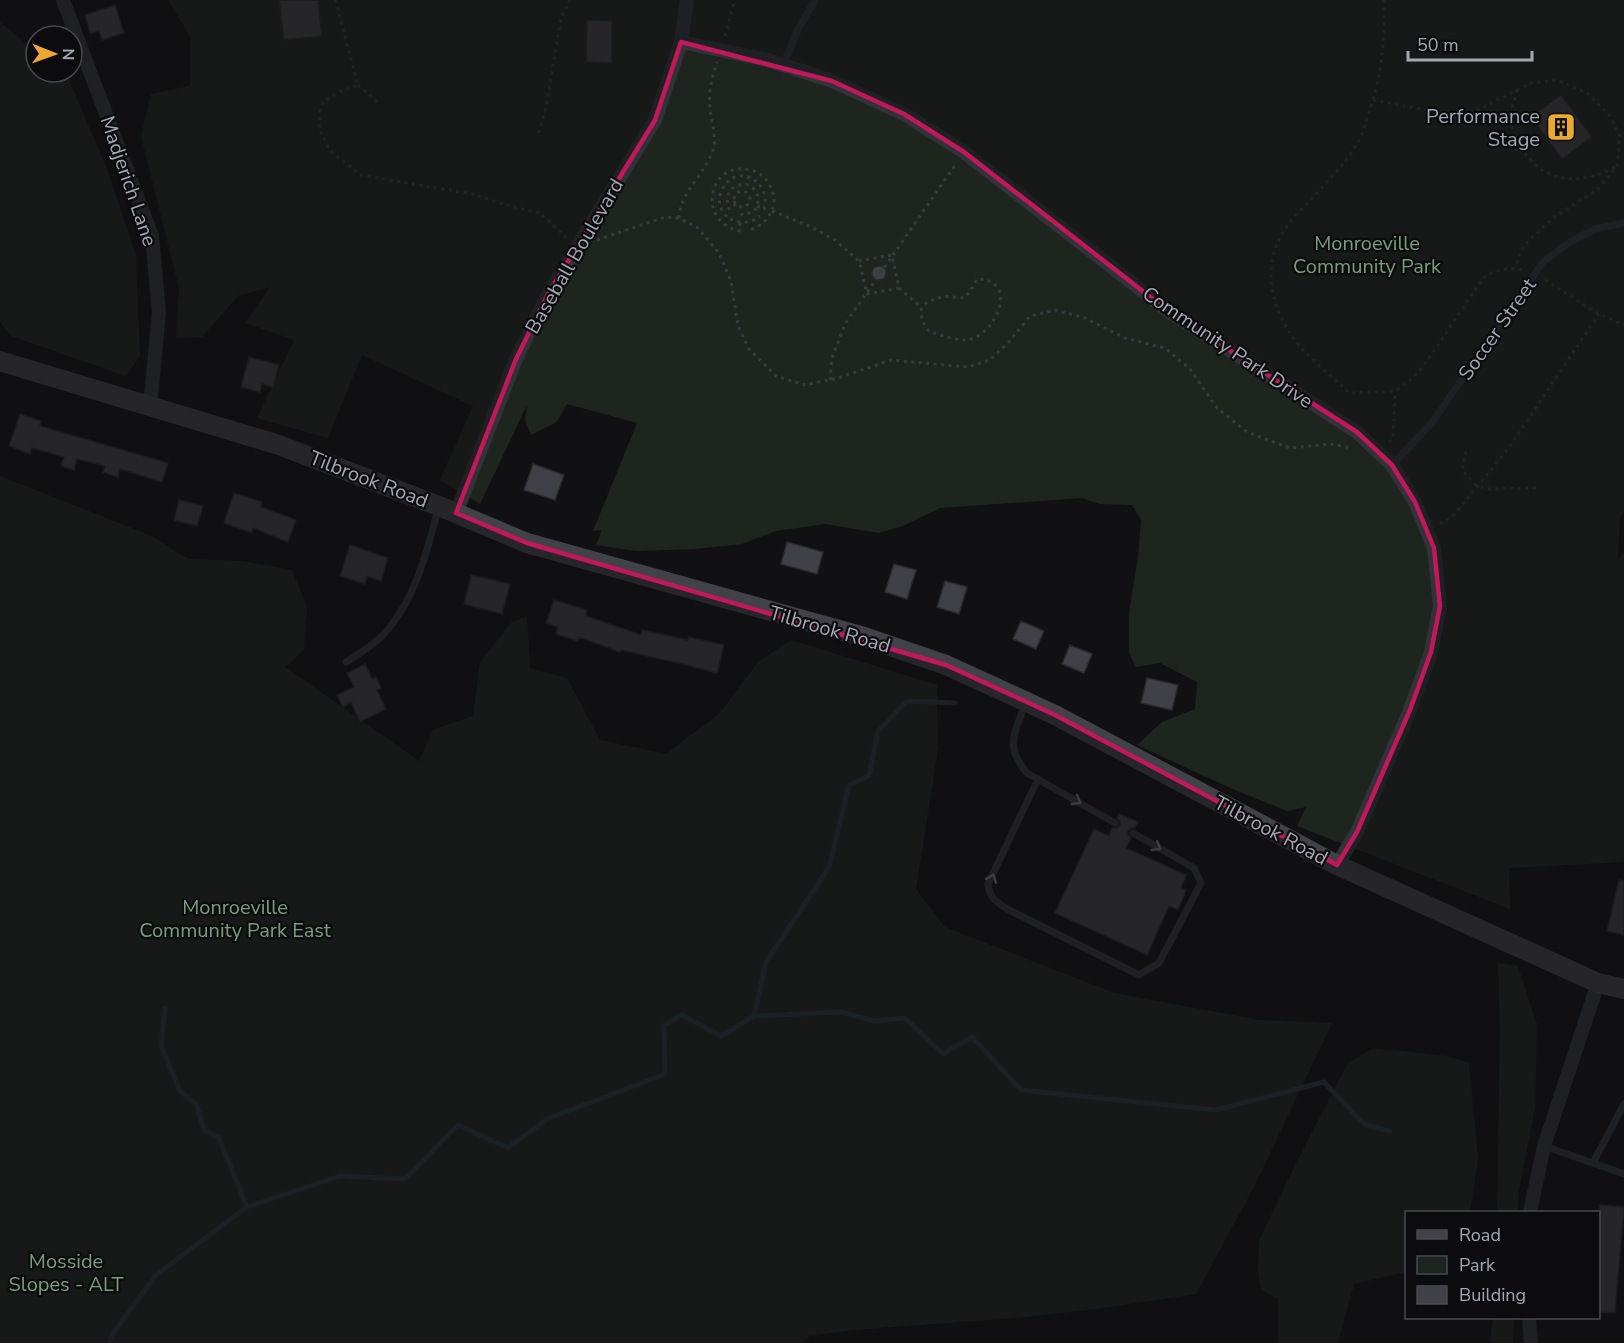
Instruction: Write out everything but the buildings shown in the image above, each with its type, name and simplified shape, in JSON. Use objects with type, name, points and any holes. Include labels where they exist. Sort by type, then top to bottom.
[{"type":"street","name":"Madjerich Lane","points":[[63,0],[152,236],[159,313],[150,406]]},
{"type":"street","name":"Baseball Boulevard","points":[[447,509],[548,294],[655,120],[681,42],[687,0]]},
{"type":"street","name":"Community Park Drive","points":[[681,42],[783,65],[832,81],[904,114],[964,152],[1167,310],[1357,432],[1392,465],[1415,502],[1434,548],[1440,606],[1431,652],[1410,710],[1357,832],[1337,865]]},
{"type":"street","name":"Tilbrook Road","points":[[0,361],[279,445],[447,509],[527,543],[864,637],[946,665],[1055,715],[1337,865],[1598,983],[1624,989]]},
{"type":"street","points":[[1530,1211],[1544,1146],[1598,983]]},
{"type":"street","points":[[1529,1319],[1531,1343]]},
{"type":"lane","points":[[783,65],[798,30],[815,0]]},
{"type":"lane","name":"Soccer Street","points":[[1392,465],[1431,424],[1544,262],[1571,241],[1595,229],[1624,223]]},
{"type":"lane","points":[[346,662],[363,652],[382,636],[394,621],[404,605],[447,509]]},
{"type":"lane","points":[[1026,702],[1012,743],[1017,761],[1027,773],[1115,823]]},
{"type":"lane","points":[[1038,779],[988,884],[989,893],[994,901],[1006,909],[1139,975],[1159,963],[1201,883],[1194,868],[1133,832]]},
{"type":"lane","points":[[1593,1163],[1624,1104]]},
{"type":"lane","points":[[1544,1146],[1624,1174]]},
{"type":"path","points":[[335,0],[358,85],[377,102]]},
{"type":"path","points":[[539,133],[546,107],[561,18],[570,0]]},
{"type":"path","points":[[679,218],[680,206],[712,154],[715,142],[709,88],[735,0]]},
{"type":"path","points":[[1384,0],[1385,36],[1381,71],[1360,137],[1330,182],[1294,217],[1276,242],[1269,279],[1277,310],[1298,344],[1350,393],[1395,391],[1423,367],[1484,277],[1499,269],[1515,267],[1535,274],[1599,314],[1624,325]]},
{"type":"path","points":[[1373,100],[1438,112],[1473,112],[1531,83],[1558,80],[1587,93],[1610,115],[1620,136],[1617,166],[1598,189],[1552,218],[1524,245],[1515,267]]},
{"type":"path","points":[[358,85],[339,92],[323,102],[319,129],[330,151],[361,175],[472,194],[540,213],[567,238],[580,241],[602,240],[665,217],[679,218],[698,228],[719,253],[731,281],[738,326],[749,349],[776,376],[805,385],[830,380],[891,360],[968,367],[990,360],[1008,343],[1030,316],[1055,310],[1085,318],[1125,338],[1165,348],[1190,369],[1217,408],[1247,432],[1290,448],[1331,444],[1354,449],[1376,449],[1393,439],[1395,391]]},
{"type":"path","points":[[1517,90],[1510,119],[1527,159],[1559,179],[1599,175],[1617,166]]},
{"type":"path","points":[[830,380],[832,358],[845,324],[964,152]]},
{"type":"path","points":[[740,223],[740,231],[730,229],[716,217],[711,200],[716,183],[729,172],[747,169],[763,176],[773,191],[774,200],[772,211],[764,224],[747,231]]},
{"type":"path","points":[[757,206],[764,209],[766,199],[765,192],[756,180],[742,176],[728,181],[720,193],[721,208],[730,219],[740,223],[751,222],[760,216]]},
{"type":"path","points":[[736,204],[729,209],[727,202],[729,190],[734,186],[746,184],[756,191],[759,197],[757,206],[751,213],[736,214]]},
{"type":"path","points":[[738,192],[749,194],[750,203],[747,206],[739,207],[736,204],[734,200],[738,192]]},
{"type":"path","points":[[772,211],[809,226],[860,261],[867,294]]},
{"type":"path","points":[[860,261],[892,255]]},
{"type":"path","points":[[892,255],[899,288],[921,307],[922,321],[929,332],[966,339],[978,336],[988,327],[1001,306],[1001,296],[997,284],[988,279],[977,279],[970,292],[964,297],[941,296],[921,307]]},
{"type":"path","points":[[867,294],[899,288]]},
{"type":"path","points":[[1438,525],[1452,517],[1508,448],[1599,314]]},
{"type":"path","points":[[1466,451],[1462,470],[1477,486],[1489,489],[1540,488]]},
{"type":"highlighted area","points":[[681,42],[832,81],[904,114],[964,152],[1167,310],[1357,432],[1392,465],[1415,502],[1434,548],[1440,606],[1431,652],[1410,710],[1357,832],[1337,865],[1055,715],[946,665],[527,543],[456,513],[516,359],[548,294],[655,120]]},
{"type":"green space","name":"Monroeville Community Park","points":[[168,0],[1624,0],[1624,512],[1620,517],[1618,559],[1624,552],[1624,862],[1509,868],[1510,909],[1297,826],[1306,807],[1287,811],[1137,745],[1162,722],[1195,709],[1197,682],[1160,663],[1136,667],[1129,653],[1129,613],[1141,520],[1132,505],[1100,504],[1082,498],[940,508],[903,526],[879,533],[825,524],[776,531],[742,544],[695,549],[636,551],[596,545],[602,530],[593,531],[637,423],[567,404],[557,422],[531,435],[525,420],[527,405],[480,504],[440,480],[473,406],[362,355],[328,438],[257,418],[294,340],[245,323],[270,287],[238,296],[202,337],[176,338],[179,288],[141,136],[151,94],[190,86],[190,36]]},
{"type":"green space","points":[[0,22],[24,42],[24,84],[71,84],[107,169],[136,255],[140,356],[126,376],[11,336],[0,322]]},
{"type":"green space","points":[[0,476],[152,536],[188,559],[242,561],[292,570],[307,607],[304,650],[285,667],[419,761],[433,730],[473,716],[480,662],[512,622],[527,616],[530,668],[567,678],[600,740],[666,754],[719,714],[758,662],[791,640],[937,685],[938,749],[916,889],[945,927],[1114,993],[1260,1020],[1332,1023],[1254,1187],[1196,1294],[1015,1318],[853,1330],[810,1336],[802,1343],[0,1343]]},
{"type":"green space","points":[[1498,963],[1518,966],[1537,1025],[1535,1107],[1519,1191],[1518,1211],[1497,1211],[1500,1026]]},
{"type":"green space","points":[[1374,1048],[1447,1056],[1469,1063],[1478,1158],[1470,1211],[1405,1211],[1405,1272],[1354,1284],[1338,1343],[1278,1343],[1278,1299],[1261,1289],[1258,1272],[1259,1241],[1348,1063]]},
{"type":"green space","points":[[1493,1319],[1514,1319],[1513,1343],[1490,1343]]},
{"type":"waterway","points":[[754,1016],[766,962],[829,867],[849,785],[869,776],[878,731],[907,701],[955,703]]},
{"type":"waterway","points":[[165,1009],[161,1045],[180,1091],[196,1104],[204,1130],[219,1138],[247,1207]]},
{"type":"waterway","points":[[109,1343],[113,1333],[156,1275],[247,1207],[340,1176],[405,1179],[458,1125],[508,1148],[547,1119],[665,1074],[664,1025],[682,1015],[721,1036],[754,1016],[841,1012],[875,1021],[905,1018],[943,1054],[972,1037],[1021,1090],[1216,1110],[1324,1082],[1365,1125],[1390,1131]]},
{"type":"place","name":"Performance Stage","points":[[1561,127]]},
{"type":"park label","name":"Monroeville Community Park East","points":[[235,918]]},
{"type":"park label","name":"Mosside Slopes - ALT","points":[[66,1272]]}]
